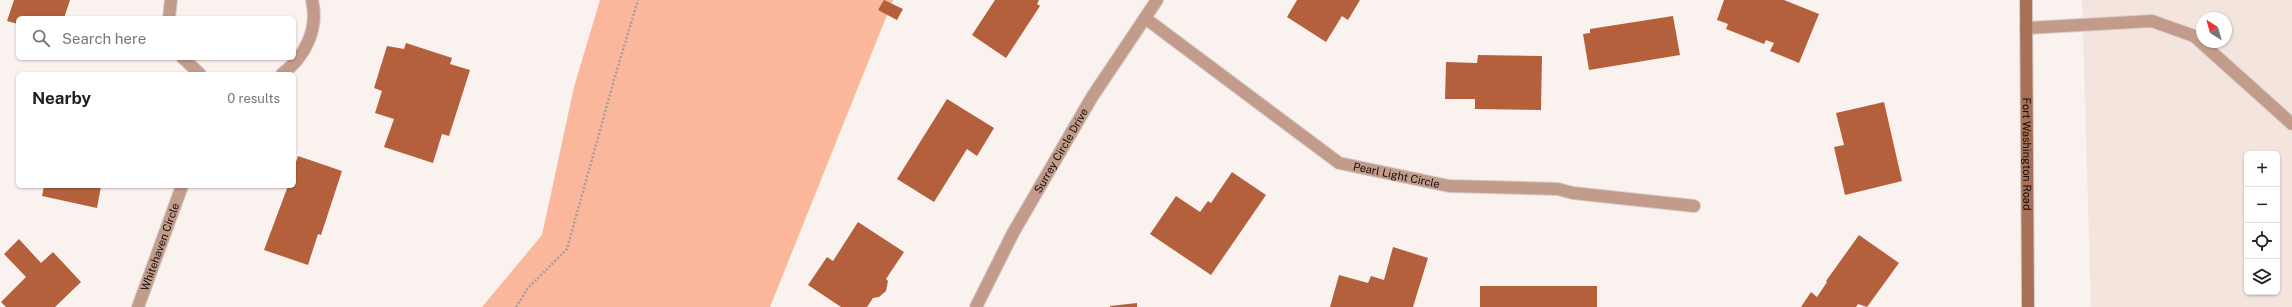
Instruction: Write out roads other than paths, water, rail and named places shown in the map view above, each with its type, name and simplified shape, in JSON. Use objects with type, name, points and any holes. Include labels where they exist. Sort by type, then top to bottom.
[{"type":"main road","name":"Fort Washington Road","points":[[2026,0],[2028,307]]},
{"type":"street","points":[[169,16],[171,0]]},
{"type":"street","points":[[284,72],[292,66],[305,50],[312,30],[314,9],[312,0]]},
{"type":"street","name":"Surrey Circle Drive","points":[[976,307],[1013,233],[1092,98],[1157,0]]},
{"type":"street","name":"Pearl Light Circle","points":[[1145,18],[1339,163],[1449,186],[1558,188],[1573,193],[1694,206]]},
{"type":"street","points":[[2026,28],[2152,21],[2194,36],[2292,124]]},
{"type":"street","points":[[185,60],[198,72]]},
{"type":"street","name":"Whitehaven Circle","points":[[138,307],[181,188]]}]
